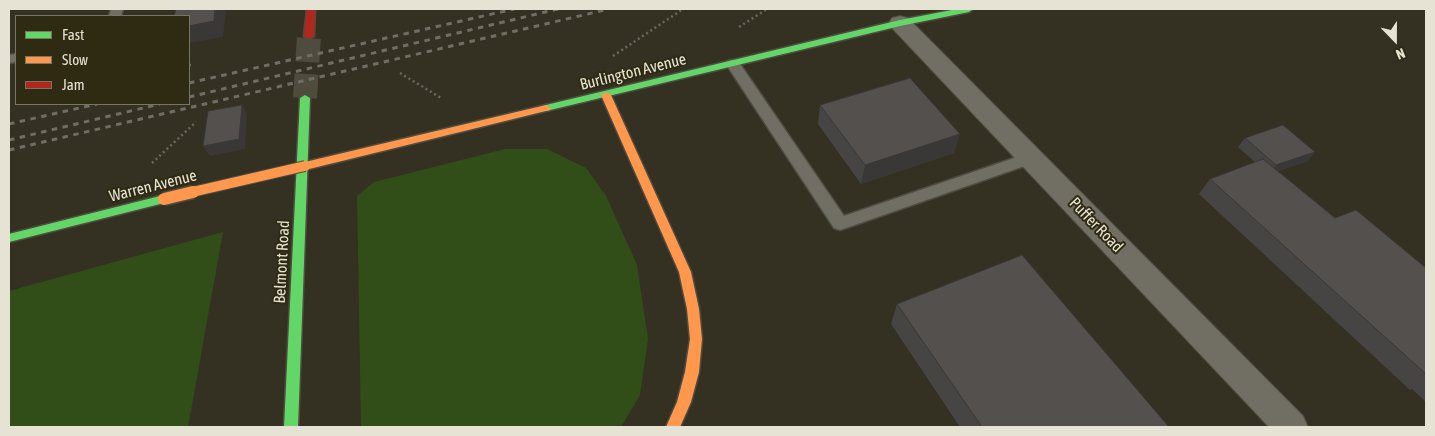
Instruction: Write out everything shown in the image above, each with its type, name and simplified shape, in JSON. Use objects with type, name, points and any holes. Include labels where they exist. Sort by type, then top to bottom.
[{"type":"street","points":[[309,36],[311,9]]},
{"type":"street","name":"Burlington Avenue","points":[[306,166],[900,23],[969,9]]},
{"type":"street","name":"Puffer Road","points":[[900,23],[1291,427]]},
{"type":"street","points":[[606,95],[685,272],[693,308],[696,339],[692,372],[684,402],[673,427]]},
{"type":"street","name":"Belmont Road","points":[[291,408],[305,98]]},
{"type":"street","name":"Warren Avenue","points":[[9,238],[306,166]]},
{"type":"street","points":[[286,424],[291,408]]},
{"type":"street","points":[[291,408],[304,427]]},
{"type":"lane","points":[[733,64],[840,224],[1031,158]]},
{"type":"path","points":[[613,56],[683,9]]},
{"type":"path","points":[[739,27],[767,9]]},
{"type":"path","points":[[400,73],[441,98]]},
{"type":"path","points":[[151,164],[196,122]]},
{"type":"green space","points":[[505,149],[547,149],[586,168],[606,196],[637,265],[648,339],[640,395],[621,427],[361,427],[357,196],[374,182]]},
{"type":"green space","points":[[223,232],[188,427],[9,427],[9,291]]},
{"type":"building","points":[[176,9],[215,9],[214,21],[190,26],[190,15],[174,15]]},
{"type":"building","points":[[910,78],[960,134],[865,165],[820,105]]},
{"type":"building","points":[[242,105],[239,139],[203,146],[208,111]]},
{"type":"building","points":[[1283,125],[1315,152],[1276,165],[1245,138]]},
{"type":"building","points":[[1263,159],[1335,218],[1356,210],[1426,268],[1426,374],[1210,179]]},
{"type":"building","points":[[1022,255],[1169,427],[982,427],[897,304]]},
{"type":"tunnel","points":[[305,98],[309,36]]},
{"type":"railway","points":[[190,83],[514,9]]},
{"type":"railway","points":[[190,97],[558,9]]},
{"type":"railway","points":[[9,150],[609,9]]},
{"type":"railway","points":[[9,124],[93,105]]},
{"type":"railway","points":[[9,140],[156,105]]},
{"type":"traffic: fast","points":[[546,108],[900,23],[969,9]]},
{"type":"traffic: fast","points":[[291,427],[305,98]]},
{"type":"traffic: fast","points":[[9,238],[164,199]]},
{"type":"traffic: slow","points":[[606,95],[685,272],[693,309],[696,339],[692,372],[684,402],[673,427]]},
{"type":"traffic: slow","points":[[305,166],[546,108]]},
{"type":"traffic: slow","points":[[164,199],[305,166]]},
{"type":"traffic: jam","points":[[309,36],[311,9]]}]
